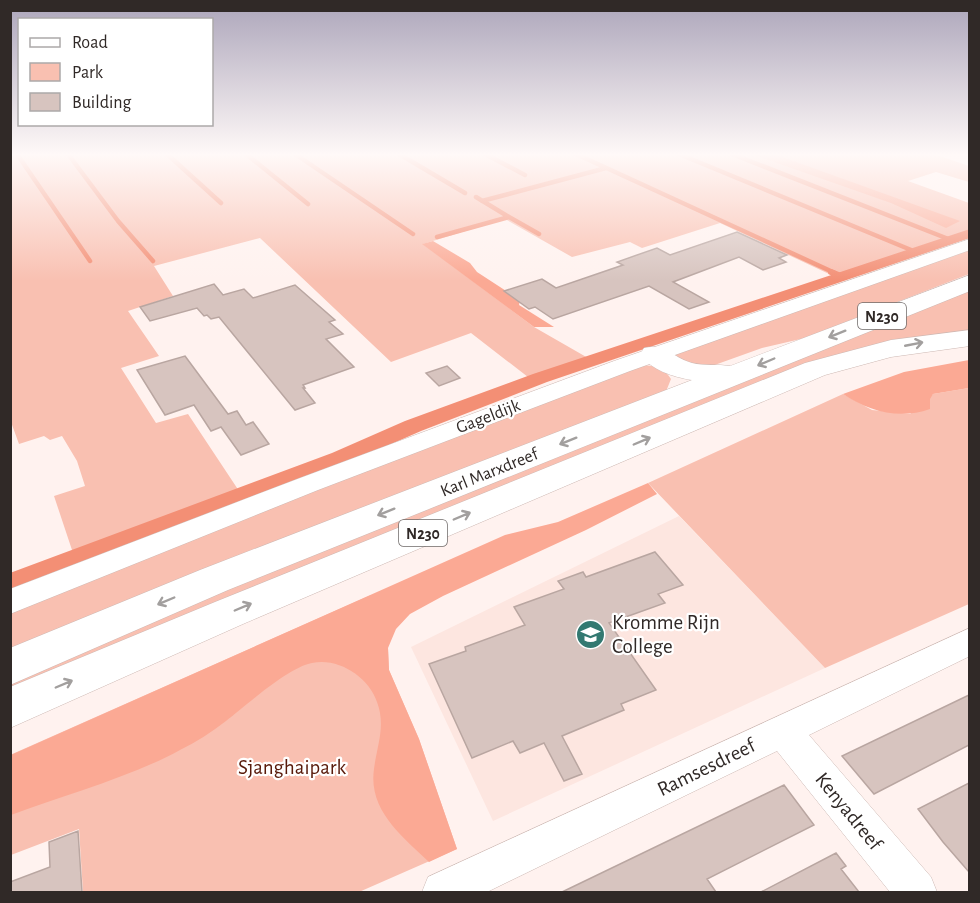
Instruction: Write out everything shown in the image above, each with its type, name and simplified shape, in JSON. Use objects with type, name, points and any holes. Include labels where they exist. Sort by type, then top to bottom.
[{"type":"highway","name":"Karl Marxdreef","points":[[10,667],[214,580],[669,373],[739,374],[969,282]]},
{"type":"highway","name":"Karl Marxdreef","points":[[10,708],[815,369],[913,344],[969,338]]},
{"type":"street","name":"Gageldijk","points":[[10,602],[309,484],[669,373],[969,244]]},
{"type":"street","name":"Ramsesdreef","points":[[469,887],[782,730],[969,641]]},
{"type":"street","name":"Kenyadreef","points":[[782,730],[916,892]]},
{"type":"shaded area","points":[[871,196],[891,196],[960,221],[946,228]]},
{"type":"shaded area","points":[[433,241],[470,263],[477,272],[520,300],[519,305],[554,327],[534,327],[422,244]]},
{"type":"shaded area","points":[[969,360],[969,388],[933,394],[930,399],[930,409],[895,414],[873,409],[843,394],[904,372]]},
{"type":"shaded area","points":[[648,483],[657,494],[586,530],[443,596],[410,614],[396,629],[388,648],[389,670],[419,739],[457,849],[429,862],[389,821],[376,797],[374,784],[374,769],[381,727],[377,702],[360,677],[342,666],[322,662],[302,666],[291,672],[210,733],[161,760],[11,815],[11,755],[505,535],[558,522]]},
{"type":"shaded area","points":[[679,516],[825,668],[493,821],[411,647]]},
{"type":"green space","points":[[11,196],[950,196],[969,203],[969,236],[842,280],[720,223],[642,248],[630,242],[572,257],[505,219],[423,244],[534,327],[595,362],[537,384],[471,333],[391,362],[260,238],[154,266],[173,296],[128,311],[159,356],[121,368],[156,423],[188,414],[243,497],[76,562],[54,496],[85,486],[77,461],[62,436],[50,440],[44,436],[19,444],[11,422]]},
{"type":"green space","points":[[969,248],[969,274],[805,338],[762,348],[709,367],[687,368],[673,353]]},
{"type":"green space","points":[[969,290],[969,331],[892,341],[822,361],[11,697],[11,676]]},
{"type":"green space","points":[[640,365],[665,371],[671,379],[665,394],[11,652],[11,612],[465,431]]},
{"type":"green space","points":[[969,388],[969,604],[825,668],[648,483],[843,394],[872,410],[910,414],[933,394]]},
{"type":"green space","name":"Sjanghaipark","points":[[371,595],[388,648],[389,670],[419,739],[457,849],[359,892],[83,892],[79,829],[11,855],[10,755]]},
{"type":"building","points":[[737,232],[787,255],[779,258],[786,262],[763,270],[739,257],[673,282],[709,302],[689,309],[649,286],[553,319],[535,307],[529,309],[504,291],[542,279],[556,288],[623,265],[617,262],[657,248],[670,255]]},
{"type":"building","points":[[214,284],[223,295],[244,289],[253,298],[295,285],[335,320],[329,322],[343,334],[326,339],[354,367],[303,385],[315,403],[295,410],[219,317],[211,319],[207,315],[204,316],[197,308],[150,321],[140,307]]},
{"type":"building","points":[[185,356],[228,414],[237,411],[246,425],[253,422],[269,444],[241,455],[221,427],[211,431],[194,405],[165,415],[137,370]]},
{"type":"building","points":[[447,366],[460,378],[439,386],[426,373]]},
{"type":"building","points":[[655,552],[683,585],[658,594],[665,603],[609,623],[656,690],[621,704],[624,710],[562,736],[582,774],[564,781],[544,743],[520,753],[513,741],[472,758],[429,664],[466,651],[465,647],[525,625],[514,607],[564,589],[558,581],[583,572],[586,577]]},
{"type":"building","points":[[969,695],[969,745],[874,794],[842,756]]},
{"type":"building","points":[[969,783],[969,872],[918,809]]},
{"type":"building","points":[[784,785],[814,825],[707,879],[716,892],[562,892]]},
{"type":"building","points":[[78,831],[82,892],[10,892],[10,882],[50,867],[49,842]]},
{"type":"building","points":[[836,853],[846,866],[841,869],[859,892],[761,892]]},
{"type":"waterway","points":[[46,196],[90,261]]},
{"type":"waterway","points":[[99,196],[153,261]]},
{"type":"waterway","points":[[213,196],[221,203]]},
{"type":"waterway","points":[[298,196],[308,204]]},
{"type":"waterway","points":[[357,196],[413,234]]},
{"type":"waterway","points":[[482,201],[500,196]]},
{"type":"waterway","points":[[668,196],[835,273]]},
{"type":"waterway","points":[[781,196],[916,252]]},
{"type":"waterway","points":[[839,196],[951,240]]},
{"type":"waterway","points":[[476,197],[482,201]]},
{"type":"waterway","points":[[482,201],[509,217]]},
{"type":"waterway","points":[[437,237],[509,217]]},
{"type":"waterway","points":[[509,217],[539,234]]},
{"type":"waterway","points":[[10,584],[340,458],[413,426],[540,378],[970,233]]},
{"type":"waterway","points":[[831,272],[841,276]]},
{"type":"place","name":"Kromme Rijn College","points":[[591,634]]}]
